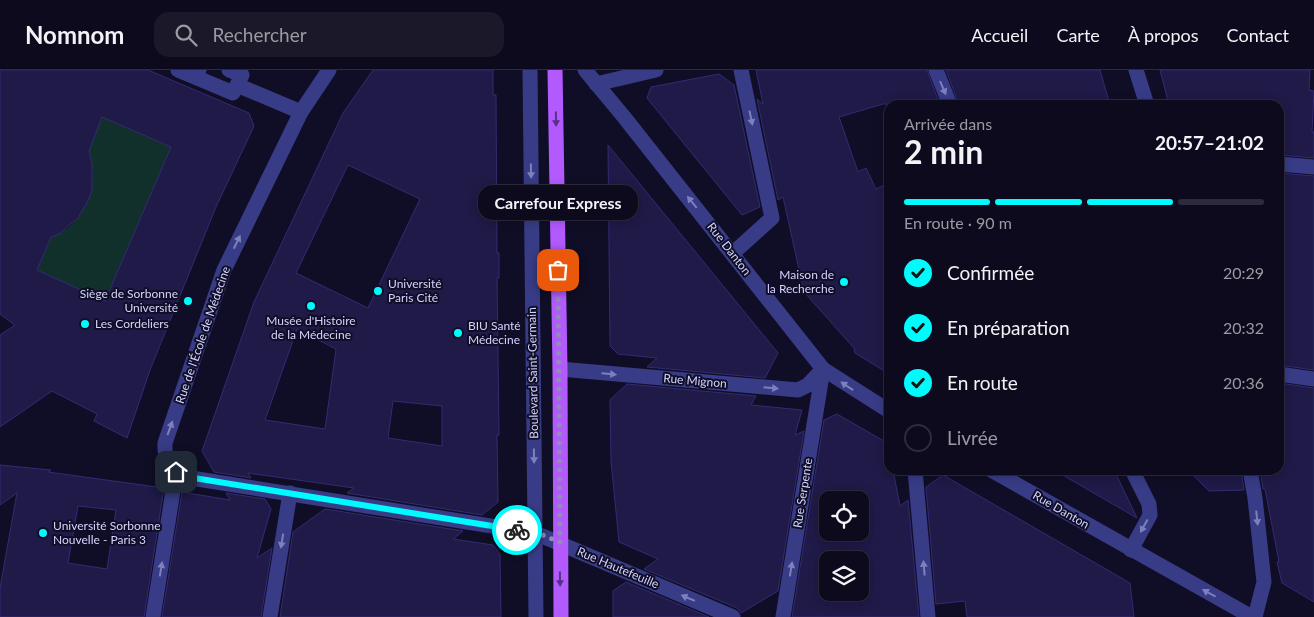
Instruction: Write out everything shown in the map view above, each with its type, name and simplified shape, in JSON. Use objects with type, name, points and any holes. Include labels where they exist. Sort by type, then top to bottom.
[{"type":"main road","points":[[555,70],[560,369],[561,617]]},
{"type":"street","points":[[178,70],[197,74],[233,93],[242,75],[229,70]]},
{"type":"street","name":"Rue de l'École de Médecine","points":[[176,472],[168,463],[164,452],[165,443],[224,270],[301,112],[329,70]]},
{"type":"street","name":"Boulevard Saint-Germain","points":[[530,70],[536,617]]},
{"type":"street","name":"Rue Danton","points":[[585,70],[733,253],[823,370],[884,408]]},
{"type":"street","points":[[596,84],[656,70]]},
{"type":"street","points":[[733,253],[772,218],[741,70]]},
{"type":"street","points":[[936,70],[948,100]]},
{"type":"street","points":[[1136,70],[1145,100]]},
{"type":"street","points":[[237,85],[301,112]]},
{"type":"street","points":[[1284,164],[1314,167]]},
{"type":"street","name":"Rue Mignon","points":[[560,369],[798,390],[808,385],[823,370]]},
{"type":"street","name":"Rue Serpente","points":[[784,617],[823,370]]},
{"type":"street","points":[[1284,375],[1314,378]]},
{"type":"street","points":[[153,617],[176,472]]},
{"type":"street","name":"Rue Hautefeuille","points":[[176,472],[185,477],[535,532],[733,617]]},
{"type":"street","points":[[915,475],[928,617]]},
{"type":"street","name":"Rue Danton","points":[[1000,475],[1254,617]]},
{"type":"street","points":[[1131,550],[1150,515],[1149,504],[1134,475]]},
{"type":"street","points":[[1251,475],[1264,582],[1254,617]]},
{"type":"street","points":[[270,617],[290,494]]},
{"type":"green space","points":[[102,117],[171,147],[105,301],[37,270],[51,237],[70,226],[84,208],[91,187],[92,176],[89,150]]},
{"type":"building","name":"Les Cordeliers","points":[[0,70],[148,70],[249,113],[254,126],[216,207],[150,370],[127,438],[94,421],[97,414],[52,391],[0,427],[0,335],[15,325],[0,314]],"holes":[[[102,117],[171,147],[105,301],[37,270],[51,237],[59,234],[78,218],[88,201],[92,190],[92,164],[89,151]]]},
{"type":"building","name":"Université Paris Cité","points":[[373,70],[493,70],[493,95],[496,95],[497,253],[499,253],[499,278],[497,278],[498,502],[482,515],[347,493],[354,488],[248,473],[251,478],[214,472],[202,451],[254,302],[343,113]],"holes":[[[348,165],[420,199],[368,308],[296,273]],[[297,329],[336,349],[325,429],[265,420]],[[393,401],[442,406],[442,446],[388,438]]]},
{"type":"building","points":[[756,70],[927,70],[938,100],[884,100],[884,104],[839,117],[858,172],[866,168],[876,189],[884,185],[884,371],[855,353],[854,348],[804,292],[783,197],[778,200],[757,99],[763,104]]},
{"type":"building","points":[[946,70],[1100,70],[1109,100],[957,100]]},
{"type":"building","points":[[1160,70],[1310,70],[1309,90],[1314,91],[1312,132],[1314,132],[1314,158],[1284,155],[1284,100],[1168,100]]},
{"type":"building","points":[[719,74],[734,85],[760,207],[742,215],[647,98],[651,87]]},
{"type":"building","points":[[608,145],[778,353],[765,378],[647,367],[657,358],[618,354],[610,346]]},
{"type":"building","points":[[1284,173],[1314,176],[1314,370],[1284,366]]},
{"type":"building","points":[[627,384],[756,396],[751,405],[802,410],[795,435],[804,431],[778,591],[741,613],[737,608],[644,569],[658,559],[619,542],[611,461],[610,400]]},
{"type":"building","points":[[1284,384],[1314,388],[1314,602],[1282,583],[1265,489],[1263,489],[1261,475],[1284,475]]},
{"type":"building","points":[[837,414],[884,441],[884,475],[894,475],[900,506],[908,500],[919,617],[792,617],[824,420]]},
{"type":"building","points":[[0,465],[51,470],[48,472],[164,488],[144,617],[0,617],[0,588],[17,493],[0,505]],"holes":[[[78,506],[116,510],[107,569],[68,563]]]},
{"type":"building","points":[[943,475],[1130,583],[1134,617],[967,617],[965,601],[936,604],[926,487]]},
{"type":"building","points":[[1063,475],[1116,475],[1137,518]]},
{"type":"building","points":[[1193,475],[1242,475],[1244,490],[1209,491]]},
{"type":"building","points":[[182,492],[230,500],[226,493],[265,499],[271,509],[257,558],[272,548],[261,617],[162,617]]},
{"type":"building","points":[[325,509],[463,531],[453,539],[493,545],[500,554],[501,617],[280,617],[293,532]]},
{"type":"building","points":[[626,582],[709,617],[613,617],[613,591]]},
{"type":"way so far","points":[[517,530],[535,532],[560,542],[558,270]]},
{"type":"place","name":"Carrefour Express","points":[[558,270]]},
{"type":"place","name":"Maison de la Recherche","points":[[844,282]]},
{"type":"place","name":"Université Paris Cité","points":[[378,291]]},
{"type":"place","name":"Siège de Sorbonne Université","points":[[188,301]]},
{"type":"place","name":"Musée d'Histoire de la Médecine","points":[[311,306]]},
{"type":"place","name":"Les Cordeliers","points":[[85,324]]},
{"type":"place","name":"BIU Santé Médecine","points":[[458,333]]},
{"type":"place","name":"Université Sorbonne Nouvelle - Paris 3","points":[[43,533]]},
{"type":"route","points":[[176,472],[185,477],[517,530]]}]
